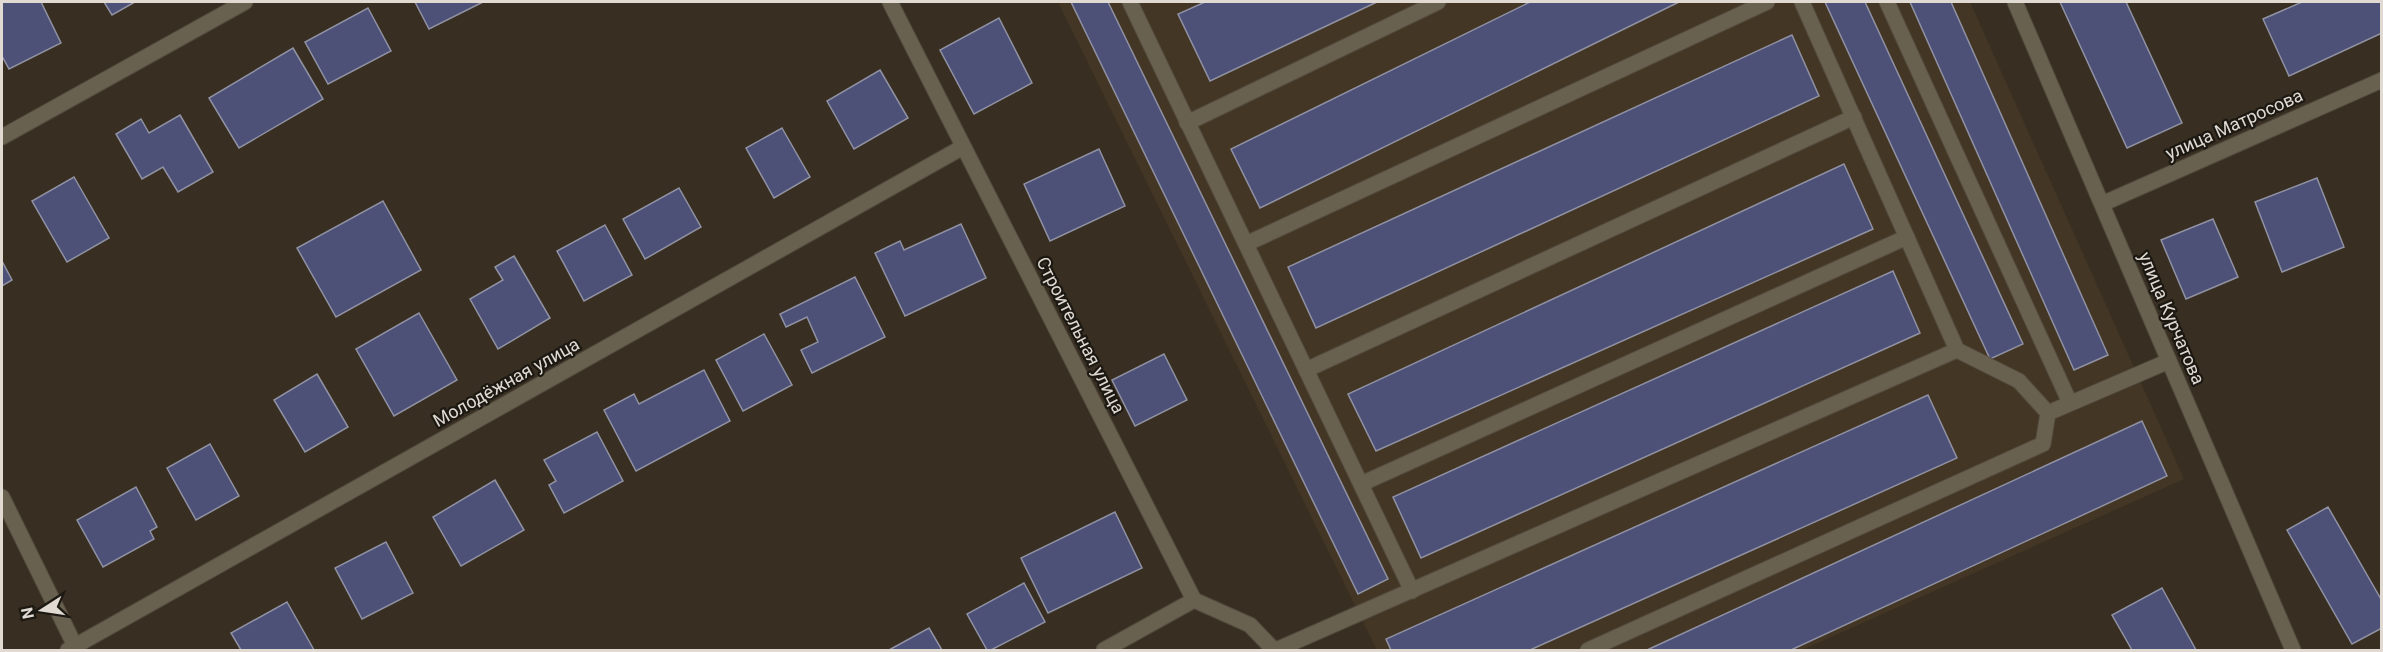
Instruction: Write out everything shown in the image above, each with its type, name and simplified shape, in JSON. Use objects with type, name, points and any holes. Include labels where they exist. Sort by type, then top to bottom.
[{"type":"street","points":[[2,137],[245,2]]},
{"type":"street","name":"Строительная улица","points":[[890,2],[1194,600]]},
{"type":"street","points":[[1133,2],[1187,123],[1412,591]]},
{"type":"street","points":[[1187,123],[1438,2]]},
{"type":"street","points":[[1246,244],[1767,2]]},
{"type":"street","points":[[1802,2],[1957,350],[2019,381],[2048,413]]},
{"type":"street","points":[[1887,2],[2070,403]]},
{"type":"street","name":"улица Курчатова","points":[[2014,2],[2293,651]]},
{"type":"street","name":"улица Матросова","points":[[2102,204],[2382,80]]},
{"type":"street","points":[[1306,370],[1854,117]]},
{"type":"street","name":"Молодёжная улица","points":[[74,649],[963,147]]},
{"type":"street","points":[[1361,484],[1907,237]]},
{"type":"street","points":[[1104,651],[1194,600],[1250,625],[1275,651],[1957,350]]},
{"type":"street","points":[[2048,413],[2169,361]]},
{"type":"street","points":[[1588,651],[2043,444],[2048,413]]},
{"type":"street","points":[[2,497],[74,649]]},
{"type":"shaded area","points":[[1058,2],[1970,2],[2184,479],[1802,650],[1377,650]]},
{"type":"building","points":[[2,2],[41,2],[61,43],[9,69],[2,56]]},
{"type":"building","points":[[104,2],[135,2],[112,15]]},
{"type":"building","points":[[415,2],[483,2],[429,29]]},
{"type":"building","points":[[1071,2],[1108,2],[1388,579],[1358,594]]},
{"type":"building","points":[[1205,2],[1377,2],[1210,81],[1178,14]]},
{"type":"building","points":[[1530,2],[1679,2],[1260,208],[1231,149]]},
{"type":"building","points":[[1825,2],[1865,2],[2023,344],[1990,359]]},
{"type":"building","points":[[1910,2],[1951,2],[2108,355],[2074,370]]},
{"type":"building","points":[[2060,2],[2126,2],[2182,123],[2127,148]]},
{"type":"building","points":[[2302,2],[2382,2],[2382,33],[2289,76],[2263,19]]},
{"type":"building","points":[[368,8],[391,51],[328,84],[305,42]]},
{"type":"building","points":[[999,18],[1032,83],[974,114],[940,50]]},
{"type":"building","points":[[1792,35],[1819,96],[1316,328],[1288,267]]},
{"type":"building","points":[[293,48],[323,99],[239,148],[209,98]]},
{"type":"building","points":[[880,70],[908,118],[854,149],[827,101]]},
{"type":"building","points":[[180,115],[213,172],[178,192],[163,167],[142,179],[116,134],[141,119],[149,133]]},
{"type":"building","points":[[782,128],[810,177],[774,198],[746,148]]},
{"type":"building","points":[[1099,149],[1125,206],[1050,241],[1024,184]]},
{"type":"building","points":[[1844,164],[1873,229],[1376,451],[1348,394]]},
{"type":"building","points":[[74,177],[109,238],[67,262],[32,201]]},
{"type":"building","points":[[2317,178],[2344,247],[2282,272],[2255,202]]},
{"type":"building","points":[[679,188],[701,227],[645,259],[623,219]]},
{"type":"building","points":[[383,201],[421,270],[336,317],[297,248]]},
{"type":"building","points":[[2213,219],[2238,277],[2186,299],[2161,240]]},
{"type":"building","points":[[961,224],[986,278],[905,316],[875,253],[900,241],[904,250]]},
{"type":"building","points":[[605,225],[632,275],[584,301],[557,251]]},
{"type":"building","points":[[514,256],[550,318],[498,349],[470,299],[503,280],[495,267]]},
{"type":"building","points":[[2,261],[12,280],[2,286]]},
{"type":"building","points":[[1893,271],[1920,333],[1421,558],[1393,497]]},
{"type":"building","points":[[855,277],[885,337],[812,373],[801,350],[818,342],[807,317],[786,327],[780,314]]},
{"type":"building","points":[[419,313],[457,380],[394,416],[356,349]]},
{"type":"building","points":[[764,334],[792,385],[743,411],[716,360]]},
{"type":"building","points":[[1164,354],[1187,400],[1135,426],[1112,380]]},
{"type":"building","points":[[704,370],[730,421],[636,471],[604,410],[634,394],[639,404]]},
{"type":"building","points":[[317,374],[348,427],[305,452],[274,400]]},
{"type":"building","points":[[1928,395],[1957,458],[1530,650],[1391,650],[1386,639]]},
{"type":"building","points":[[2142,421],[2167,476],[1791,650],[1647,650]]},
{"type":"building","points":[[597,432],[623,481],[564,513],[549,485],[556,481],[544,460]]},
{"type":"building","points":[[210,444],[239,496],[196,520],[167,468]]},
{"type":"building","points":[[495,480],[524,530],[461,566],[433,517]]},
{"type":"building","points":[[136,487],[157,527],[150,531],[154,539],[103,567],[77,520]]},
{"type":"building","points":[[2328,507],[2382,601],[2382,628],[2352,644],[2287,530]]},
{"type":"building","points":[[1115,512],[1142,568],[1048,613],[1021,558]]},
{"type":"building","points":[[386,542],[413,593],[362,619],[335,568]]},
{"type":"building","points":[[1024,583],[1045,622],[987,650],[967,614]]},
{"type":"building","points":[[2162,588],[2196,650],[2132,650],[2112,615]]},
{"type":"building","points":[[287,602],[314,650],[241,650],[231,633]]},
{"type":"building","points":[[929,628],[942,650],[889,650]]}]
